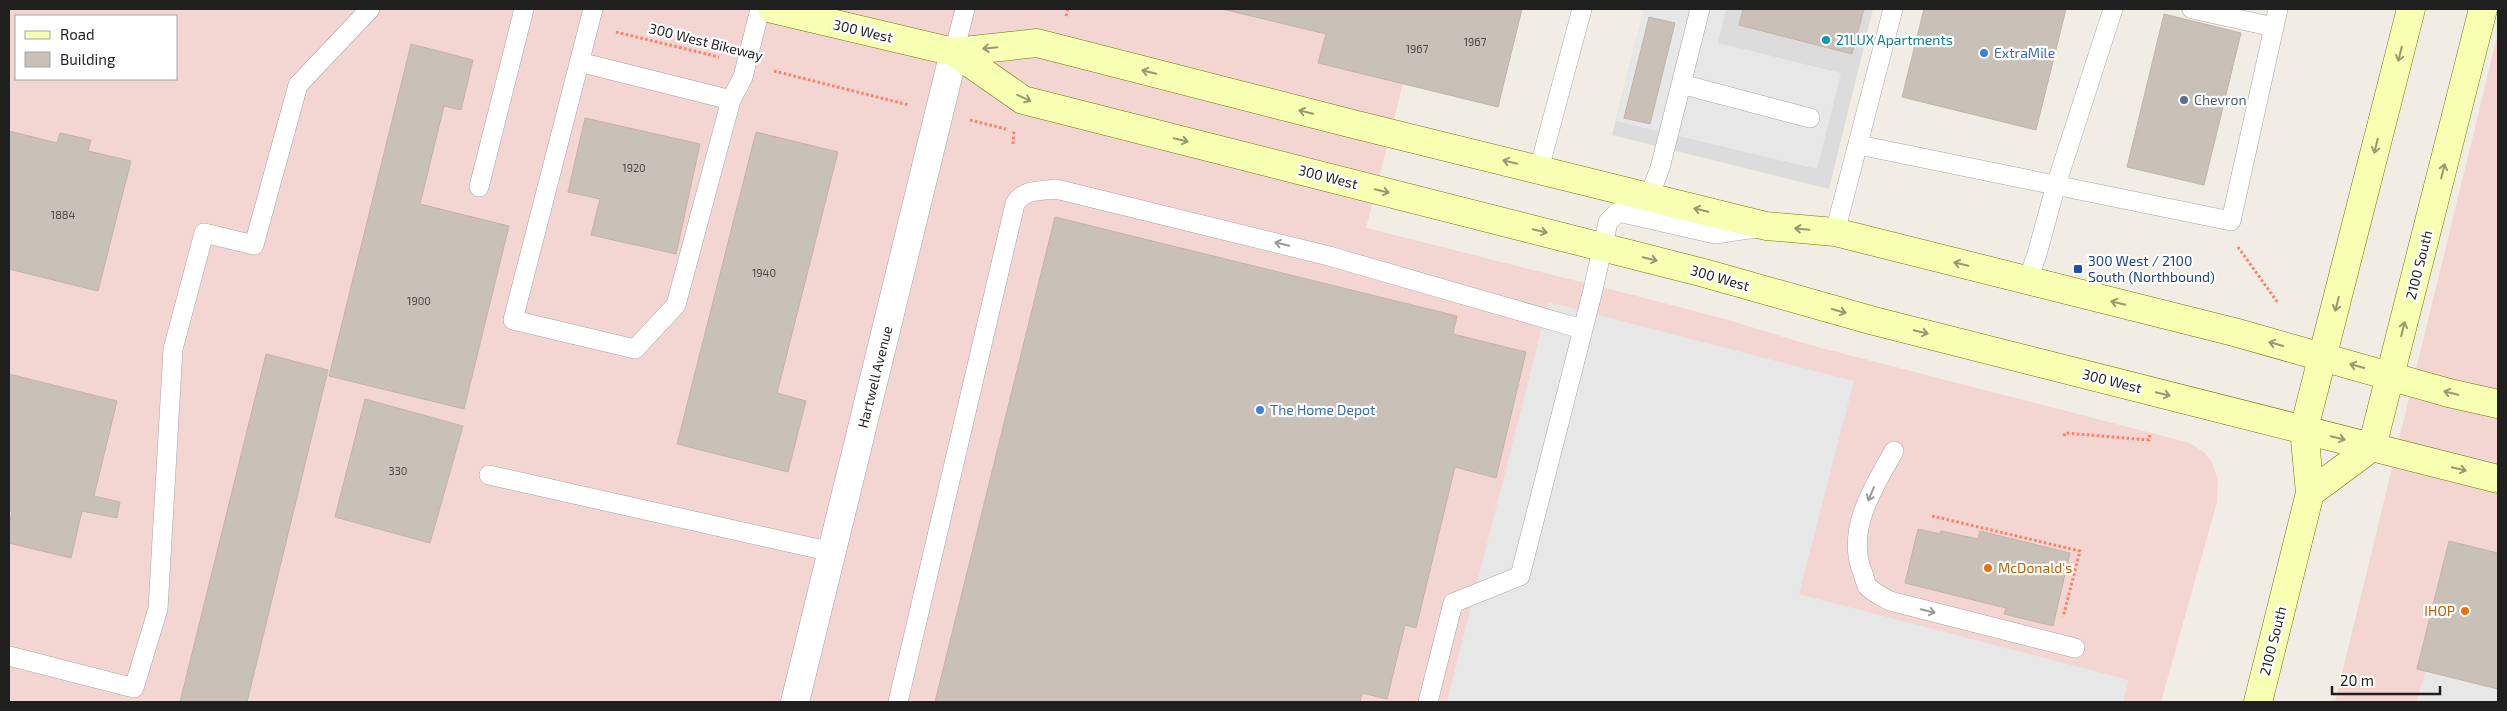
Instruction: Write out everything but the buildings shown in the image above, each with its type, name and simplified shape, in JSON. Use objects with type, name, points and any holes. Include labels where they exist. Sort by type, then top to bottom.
[{"type":"main road","name":"300 West","points":[[772,9],[954,52],[1037,43],[1353,124],[1766,226],[1835,232],[2234,332],[2498,404]]},
{"type":"main road","name":"2100 South","points":[[2260,702],[2310,493],[2304,429],[2411,9]]},
{"type":"main road","name":"2100 South","points":[[2372,447],[2483,9]]},
{"type":"main road","name":"300 West","points":[[954,52],[1023,100],[1602,246],[1874,321],[2498,479]]},
{"type":"main road","points":[[2310,493],[2372,447]]},
{"type":"street","name":"Hartwell Avenue","points":[[795,702],[954,52]]},
{"type":"lane","points":[[9,656],[134,688],[158,609],[173,349],[204,233],[254,245],[298,86],[370,9]]},
{"type":"lane","points":[[479,187],[524,9]]},
{"type":"lane","points":[[591,17],[513,320],[635,349],[676,305],[731,100],[743,77],[760,9]]},
{"type":"lane","points":[[954,52],[965,9]]},
{"type":"lane","points":[[1539,169],[1582,9]]},
{"type":"lane","points":[[1649,197],[1660,168],[1700,9]]},
{"type":"lane","points":[[1835,232],[1893,9]]},
{"type":"lane","points":[[2028,280],[2056,185],[2113,9]]},
{"type":"lane","points":[[1859,145],[2231,221],[2276,18],[2192,9]]},
{"type":"lane","points":[[580,62],[731,100]]},
{"type":"lane","points":[[1681,84],[1810,118]]},
{"type":"lane","points":[[898,702],[1015,204],[1019,196],[1029,192],[1056,189],[1330,256],[1582,329]]},
{"type":"lane","points":[[1428,702],[1452,604],[1520,576],[1608,222],[1618,212],[1715,234],[1766,226]]},
{"type":"lane","points":[[1894,451],[1876,482],[1860,523],[1857,539],[1859,562],[1868,586],[1890,601],[2075,648]]},
{"type":"lane","points":[[489,475],[832,552]]},
{"type":"path","points":[[1066,17],[1068,9]]},
{"type":"path","name":"300 West Bikeway","points":[[591,17],[746,64],[882,98]]},
{"type":"path","points":[[1013,144],[1015,132]]},
{"type":"path","points":[[2231,221],[2232,239],[2278,303]]},
{"type":"path","points":[[2064,436],[2065,433],[2149,440],[2150,435]]},
{"type":"path","points":[[1932,516],[2080,551],[2056,644]]},
{"type":"path","points":[[2037,541],[2038,535]]},
{"type":"shaded area","points":[[9,9],[1422,9],[1366,228],[1637,296],[1725,319],[1810,345],[2190,443],[2205,453],[2213,464],[2218,482],[2217,502],[2161,702],[9,702]]},
{"type":"shaded area","name":"21LUX Apartments","points":[[1644,9],[1873,9],[1829,189],[1612,135]]},
{"type":"shaded area","name":"21LUX Apartments","points":[[1644,9],[1726,9],[1718,43],[1841,73],[1817,169],[1616,121]]},
{"type":"shaded area","points":[[2498,33],[2498,702],[2335,702]]},
{"type":"shaded area","points":[[1548,302],[1854,381],[1799,594],[2129,680],[2123,702],[1447,702]]},
{"type":"shaded area","points":[[2426,671],[2498,689],[2498,702],[2416,702]]},
{"type":"place","name":"21LUX Apartments","points":[[1826,40]]},
{"type":"place","name":"ExtraMile","points":[[1984,53]]},
{"type":"place","name":"Chevron","points":[[2184,100]]},
{"type":"place","name":"300 West / 2100 South (Northbound)","points":[[2078,269]]},
{"type":"place","name":"The Home Depot","points":[[1260,410]]},
{"type":"place","name":"McDonald's","points":[[1988,568]]},
{"type":"place","name":"IHOP","points":[[2465,611]]}]
